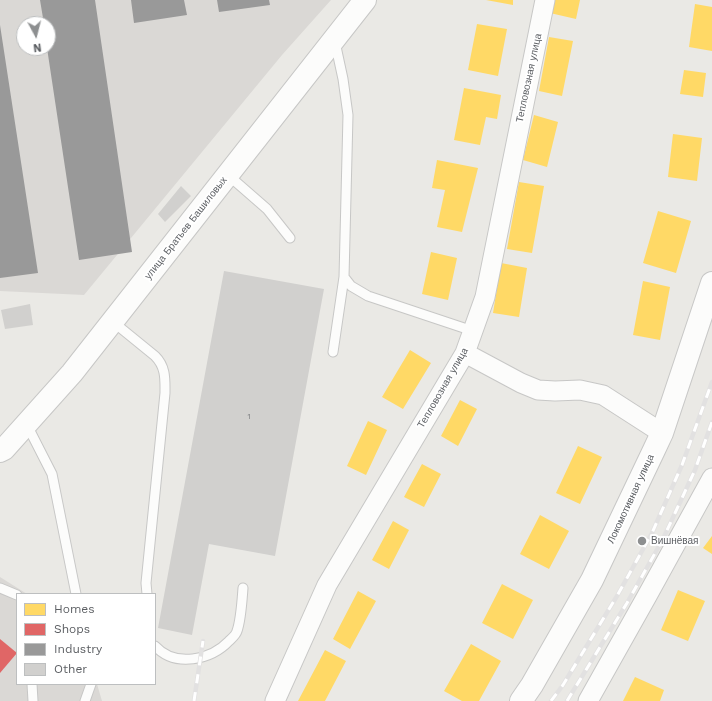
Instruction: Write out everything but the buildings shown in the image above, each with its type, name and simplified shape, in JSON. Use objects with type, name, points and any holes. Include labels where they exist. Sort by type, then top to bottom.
[{"type":"street","name":"улица Братьев Башиловых","points":[[0,451],[4,449],[27,425],[72,373],[365,0]]},
{"type":"street","name":"Тепловозная улица","points":[[275,701],[327,585],[465,353],[485,297],[546,0]]},
{"type":"street","name":"Локомотивная улица","points":[[521,701],[532,685],[592,580],[662,433],[712,283]]},
{"type":"street","points":[[465,353],[521,383],[538,390],[580,390],[603,395],[662,433]]},
{"type":"street","points":[[588,701],[648,596],[712,478]]},
{"type":"lane","points":[[333,352],[344,276],[348,115],[335,39]]},
{"type":"lane","points":[[228,174],[267,209],[290,238]]},
{"type":"lane","points":[[344,276],[351,286],[368,296],[473,331]]},
{"type":"lane","points":[[112,322],[155,356],[161,362],[165,373],[165,393],[146,583],[147,593]]},
{"type":"lane","points":[[27,425],[52,474],[73,593]]},
{"type":"lane","points":[[0,588],[16,594]]},
{"type":"lane","points":[[156,647],[161,653],[183,660],[200,658],[222,648],[237,632],[244,588]]},
{"type":"lane","points":[[32,685],[33,701]]},
{"type":"lane","points":[[85,701],[91,685]]},
{"type":"lane","points":[[91,685],[93,701]]},
{"type":"shaded area","points":[[0,0],[331,0],[282,55],[84,295],[0,291]]},
{"type":"shaded area","points":[[0,577],[25,593],[16,593],[16,685],[97,685],[102,701],[0,701]]},
{"type":"railway","points":[[551,701],[563,685],[617,596],[652,533],[682,465],[712,382]]},
{"type":"railway","points":[[567,701],[627,603],[663,539],[695,470],[712,422]]},
{"type":"railway","points":[[194,701],[203,641]]},
{"type":"place","name":"Вишнёвая","points":[[642,541]]}]
